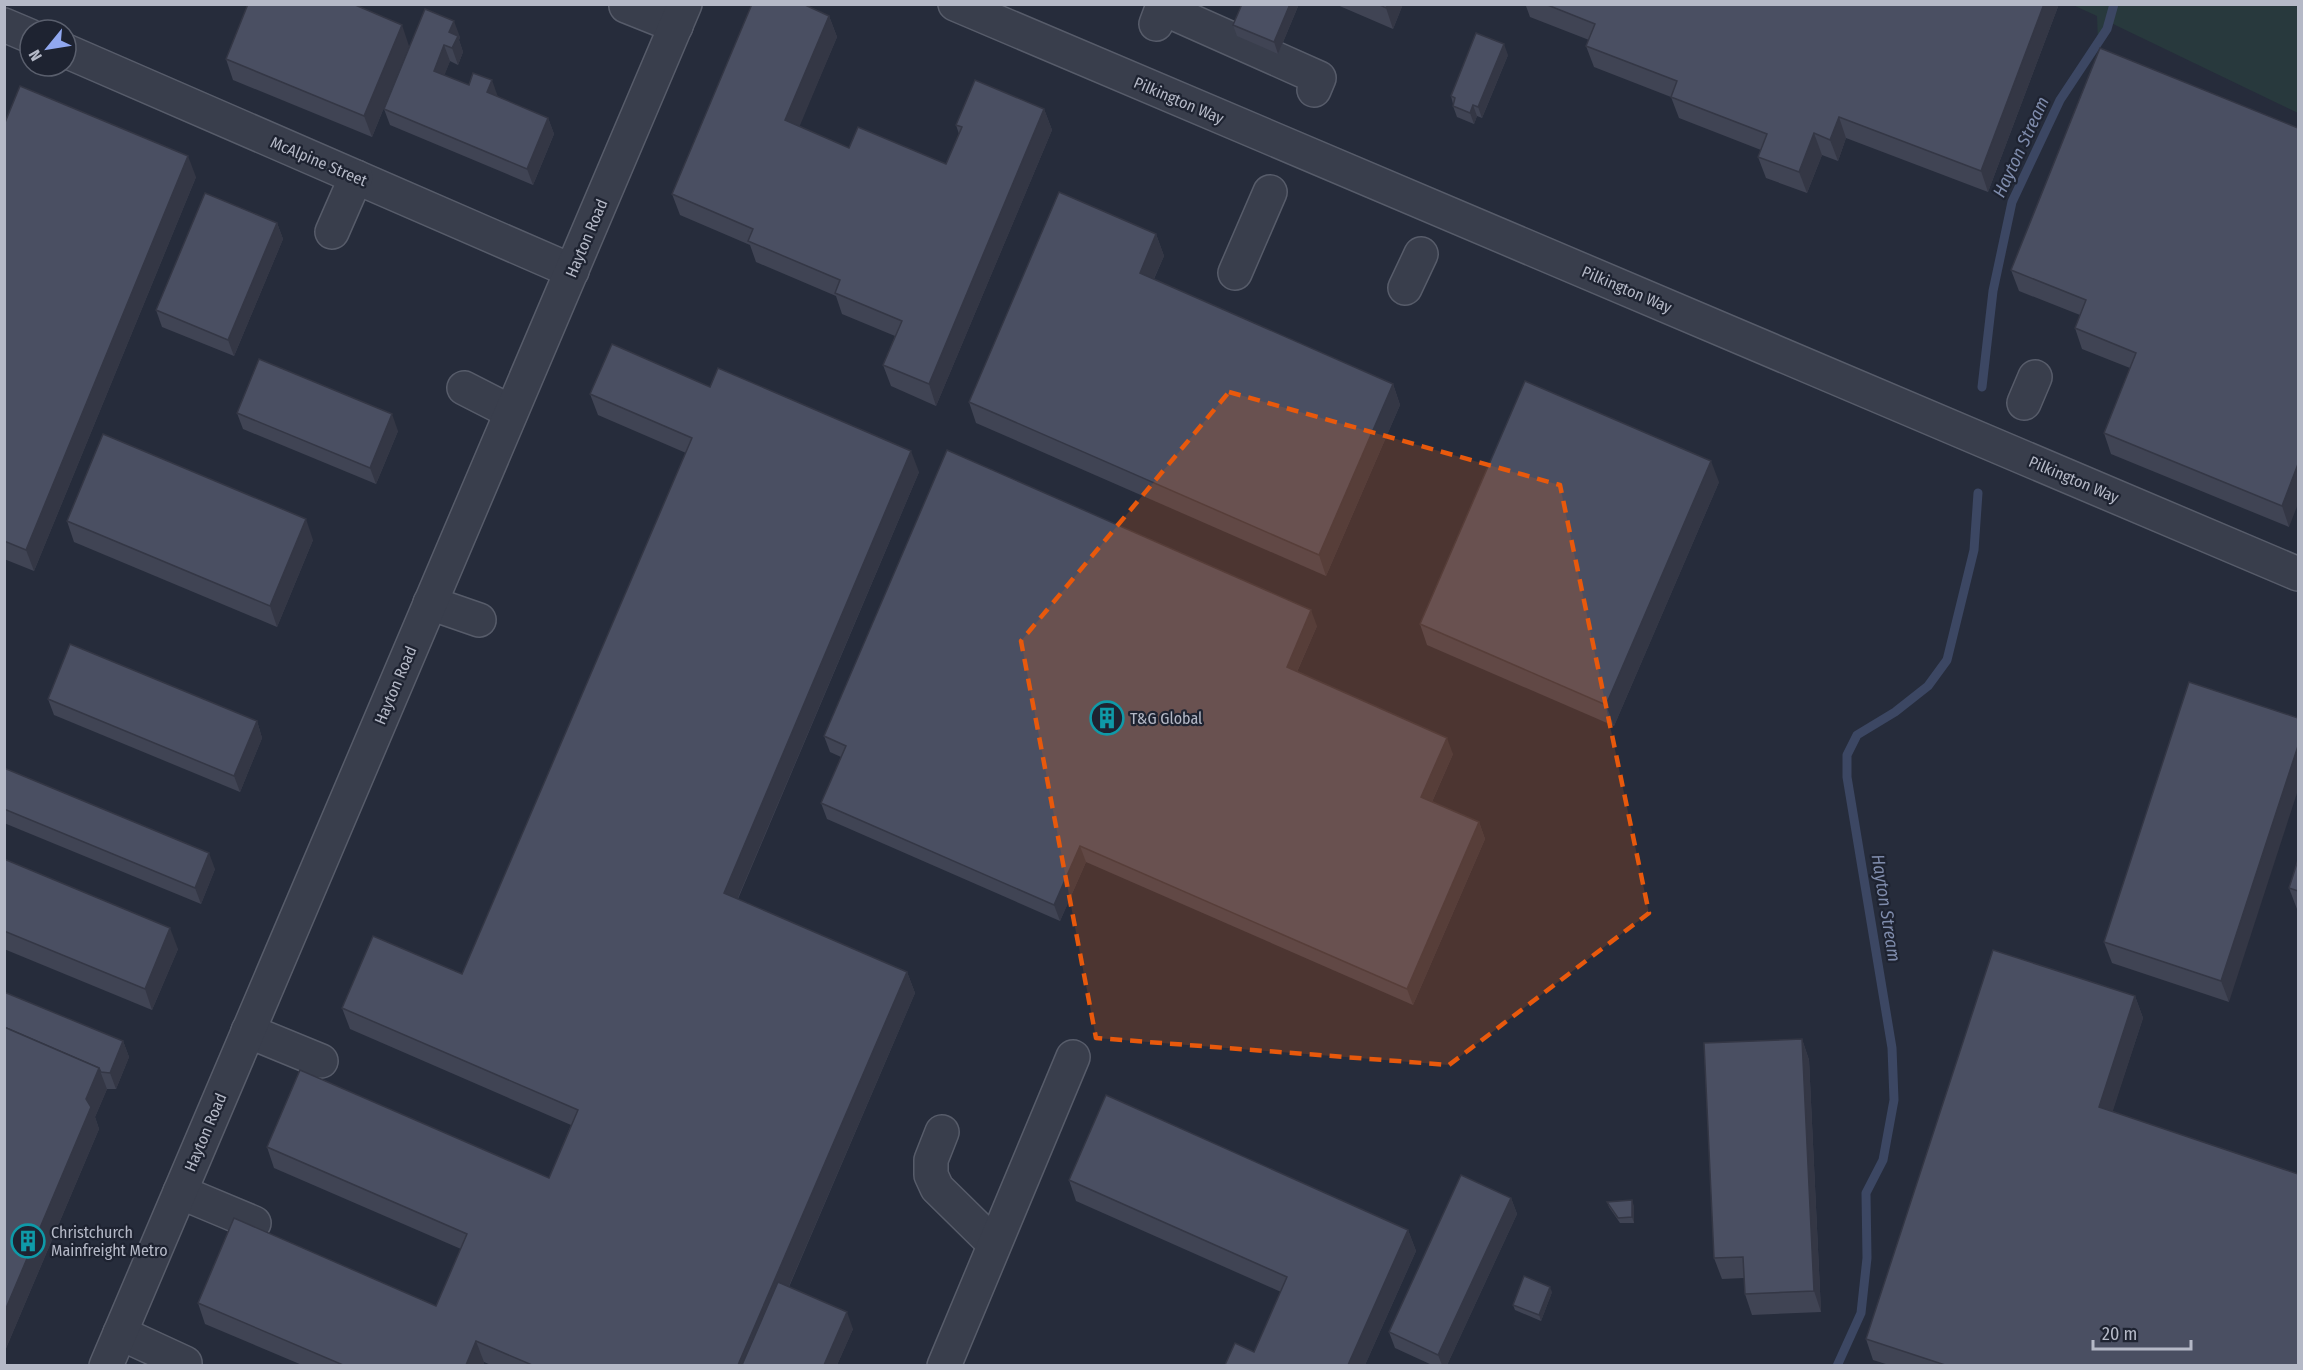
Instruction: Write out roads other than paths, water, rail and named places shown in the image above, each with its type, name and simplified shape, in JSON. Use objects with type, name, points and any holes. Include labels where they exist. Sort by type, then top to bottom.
[{"type":"street","name":"Pilkington Way","points":[[955,4],[2298,574]]},
{"type":"street","points":[[626,6],[681,15]]},
{"type":"street","points":[[1156,24],[1162,8],[1319,78],[1314,90]]},
{"type":"street","name":"Hayton Road","points":[[106,1365],[681,15]]},
{"type":"street","points":[[4,25],[18,31]]},
{"type":"street","name":"McAlpine Street","points":[[78,56],[572,271]]},
{"type":"street","points":[[332,232],[356,177]]},
{"type":"street","points":[[1235,273],[1270,192]]},
{"type":"street","points":[[1405,288],[1421,254]]},
{"type":"street","points":[[464,388],[511,412]]},
{"type":"street","points":[[430,603],[479,620]]},
{"type":"street","points":[[248,1031],[321,1061]]},
{"type":"street","points":[[944,1365],[1073,1057]]},
{"type":"street","points":[[942,1132],[931,1160],[931,1174],[937,1188],[994,1244]]},
{"type":"street","points":[[180,1191],[254,1224]]},
{"type":"street","points":[[120,1333],[185,1363]]},
{"type":"waterway","name":"Hayton Stream","points":[[1982,387],[1993,291],[2012,202],[2060,100],[2107,29],[2114,4]]},
{"type":"waterway","name":"Hayton Stream","points":[[1837,1366],[1861,1313],[1867,1258],[1866,1193],[1883,1160],[1894,1100],[1892,1048],[1847,777],[1847,755],[1857,735],[1895,712],[1928,686],[1947,660],[1974,550],[1978,493]]},
{"type":"place","name":"T&G Global","points":[[1107,718]]},
{"type":"place","name":"Christchurch Mainfreight Metro","points":[[28,1241]]}]
